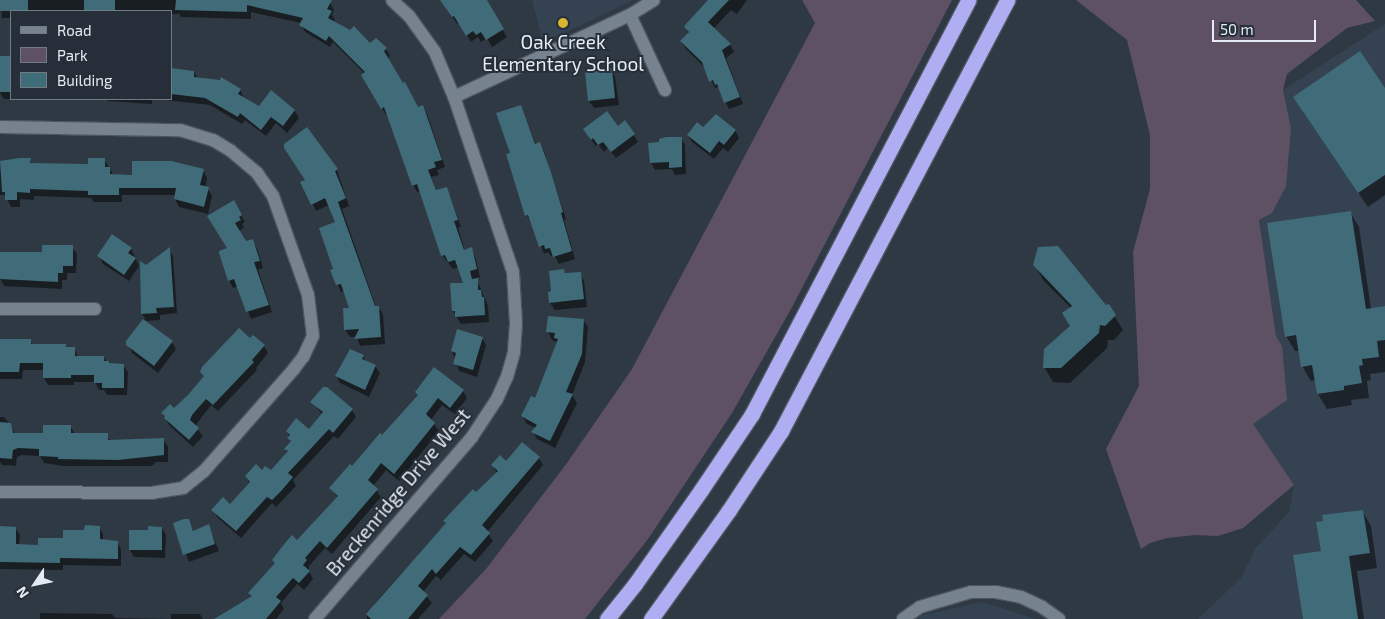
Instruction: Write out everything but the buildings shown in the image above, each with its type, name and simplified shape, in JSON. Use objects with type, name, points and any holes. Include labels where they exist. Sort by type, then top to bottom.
[{"type":"highway","points":[[606,619],[635,584],[752,414],[968,0]]},
{"type":"highway","points":[[651,619],[729,510],[781,432],[1007,0]]},
{"type":"street","name":"Breckenridge Drive West","points":[[315,619],[472,437],[497,399],[507,377],[514,352],[516,323],[513,272],[454,97],[435,52],[409,16],[392,0]]},
{"type":"street","points":[[454,97],[630,15],[654,0]]},
{"type":"street","points":[[630,15],[665,90]]},
{"type":"street","points":[[0,127],[180,130],[213,140],[230,150],[257,173],[273,196],[308,295],[313,336],[303,357],[294,369],[204,471],[183,488],[153,493],[0,492]]},
{"type":"street","points":[[0,309],[96,309]]},
{"type":"street","points":[[903,619],[920,607],[971,592],[996,592],[1021,597],[1042,607],[1059,619]]},
{"type":"shaded area","name":"Oak Creek Elementary School","points":[[532,0],[634,0],[543,43]]},
{"type":"shaded area","points":[[1385,24],[1385,619],[1198,619],[1241,578],[1255,549],[1289,512],[1294,486],[1252,424],[1282,346],[1276,336],[1259,220],[1291,128],[1283,90]]},
{"type":"shaded area","points":[[982,602],[1036,619],[918,619],[923,615]]},
{"type":"green space","points":[[802,0],[952,0],[791,309],[732,413],[648,539],[585,619],[439,619],[486,569],[567,463],[632,369],[815,23]]},
{"type":"green space","points":[[1076,0],[1356,0],[1375,21],[1347,28],[1287,74],[1283,90],[1291,128],[1286,186],[1272,213],[1259,220],[1276,336],[1282,346],[1287,400],[1253,424],[1294,485],[1243,528],[1218,536],[1195,535],[1167,538],[1150,543],[1141,549],[1106,449],[1139,386],[1133,252],[1150,189],[1150,135],[1127,40]]},
{"type":"place","name":"Oak Creek Elementary School","points":[[563,23]]}]
